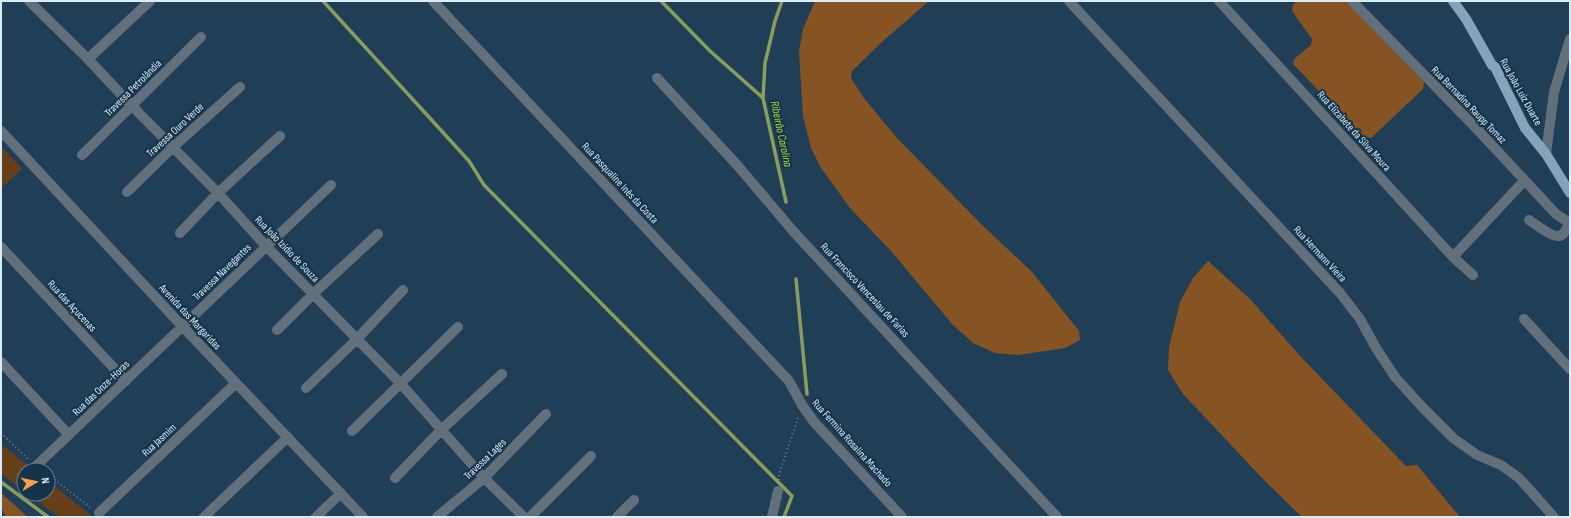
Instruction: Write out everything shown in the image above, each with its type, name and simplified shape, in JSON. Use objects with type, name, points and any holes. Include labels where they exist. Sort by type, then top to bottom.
[{"type":"main road","name":"Rua João Luiz Duarte","points":[[1453,1],[1466,19],[1495,67],[1525,128],[1546,154],[1570,193]]},
{"type":"street","name":"Rua João Izídio de Souza","points":[[29,1],[88,58],[172,148],[218,193],[266,246],[356,340],[401,384],[484,478],[524,517]]},
{"type":"street","points":[[88,58],[150,1]]},
{"type":"street","name":"Rua Pasqualine Inês da Costa","points":[[433,1],[789,381]]},
{"type":"street","name":"Rua Hermann Vieira","points":[[1069,1],[1340,293],[1360,319],[1376,348],[1395,377],[1424,409],[1459,442],[1477,455],[1501,465],[1519,478],[1554,517]]},
{"type":"street","name":"Rua Elizabete da Silva Moura","points":[[1219,1],[1453,257],[1473,275]]},
{"type":"street","name":"Rua Bernadina Raupp Tomaz","points":[[1352,1],[1477,129],[1556,214],[1569,223]]},
{"type":"street","name":"Travessa Petrolândia","points":[[82,155],[201,37]]},
{"type":"street","points":[[1546,154],[1554,92],[1570,39]]},
{"type":"street","points":[[1562,62],[1570,70]]},
{"type":"street","name":"Rua Francisco Venceslau de Farias","points":[[657,78],[738,166],[793,231],[1057,517]]},
{"type":"street","name":"Travessa Ouro Verde","points":[[127,192],[172,148],[240,87]]},
{"type":"street","name":"Avenida das Margaridas","points":[[1,131],[183,327],[363,517]]},
{"type":"street","points":[[180,233],[218,193],[280,136]]},
{"type":"street","points":[[1453,257],[1524,181]]},
{"type":"street","name":"Travessa Navegantes","points":[[183,327],[331,185]]},
{"type":"street","points":[[1529,220],[1554,236],[1560,236],[1565,232],[1569,223]]},
{"type":"street","points":[[277,330],[313,294],[378,234]]},
{"type":"street","name":"Rua das Açucenas","points":[[1,247],[126,381]]},
{"type":"street","points":[[306,388],[356,340],[403,290]]},
{"type":"street","points":[[1524,319],[1570,369]]},
{"type":"street","name":"Rua das Onze-Horas","points":[[40,462],[183,327]]},
{"type":"street","points":[[352,431],[458,327]]},
{"type":"street","points":[[1,362],[69,435]]},
{"type":"street","points":[[395,478],[441,430],[502,374]]},
{"type":"street","name":"Rua Fermina Rosalina Machado","points":[[789,381],[802,405],[823,432],[902,517]]},
{"type":"street","name":"Rua Jasmim","points":[[99,514],[236,383]]},
{"type":"street","name":"Travessa Lages","points":[[438,517],[484,478],[546,414]]},
{"type":"street","points":[[204,517],[288,437]]},
{"type":"street","points":[[530,517],[591,456]]},
{"type":"street","points":[[772,517],[778,491]]},
{"type":"street","points":[[316,517],[341,493]]},
{"type":"street","points":[[617,517],[634,500]]},
{"type":"path","points":[[779,474],[802,405]]},
{"type":"path","points":[[1,434],[32,462]]},
{"type":"path","points":[[56,481],[99,514]]},
{"type":"shaded area","points":[[815,1],[929,1],[883,41],[852,71],[851,78],[863,97],[897,138],[982,225],[1032,272],[1079,331],[1080,340],[1065,348],[1019,355],[995,353],[973,343],[952,324],[891,251],[850,208],[821,168],[811,148],[803,116],[799,52],[803,29]]},
{"type":"shaded area","points":[[1297,1],[1346,1],[1424,82],[1423,89],[1371,138],[1363,137],[1293,64],[1294,59],[1311,45],[1312,39],[1292,11],[1293,5]]},
{"type":"shaded area","points":[[1,146],[22,169],[1,188]]},
{"type":"shaded area","points":[[1208,261],[1250,299],[1301,357],[1406,466],[1417,465],[1460,517],[1302,517],[1264,480],[1183,394],[1168,370],[1169,347],[1180,302],[1193,278]]},
{"type":"shaded area","points":[[1,444],[23,462],[16,462],[16,485],[1,474]]},
{"type":"shaded area","points":[[56,487],[93,517],[59,517],[39,502],[56,502]]},
{"type":"shaded area","points":[[1,493],[28,517],[6,517],[1,507]]},
{"type":"waterway","points":[[323,1],[469,161],[484,185],[792,496],[784,517]]},
{"type":"waterway","points":[[661,1],[710,51],[763,98]]},
{"type":"waterway","name":"Ribeirão Carolina","points":[[782,1],[775,21],[765,63],[763,98],[786,202]]},
{"type":"waterway","name":"Ribeirão Carolina","points":[[796,279],[807,394]]},
{"type":"waterway","points":[[1,482],[48,517]]}]
